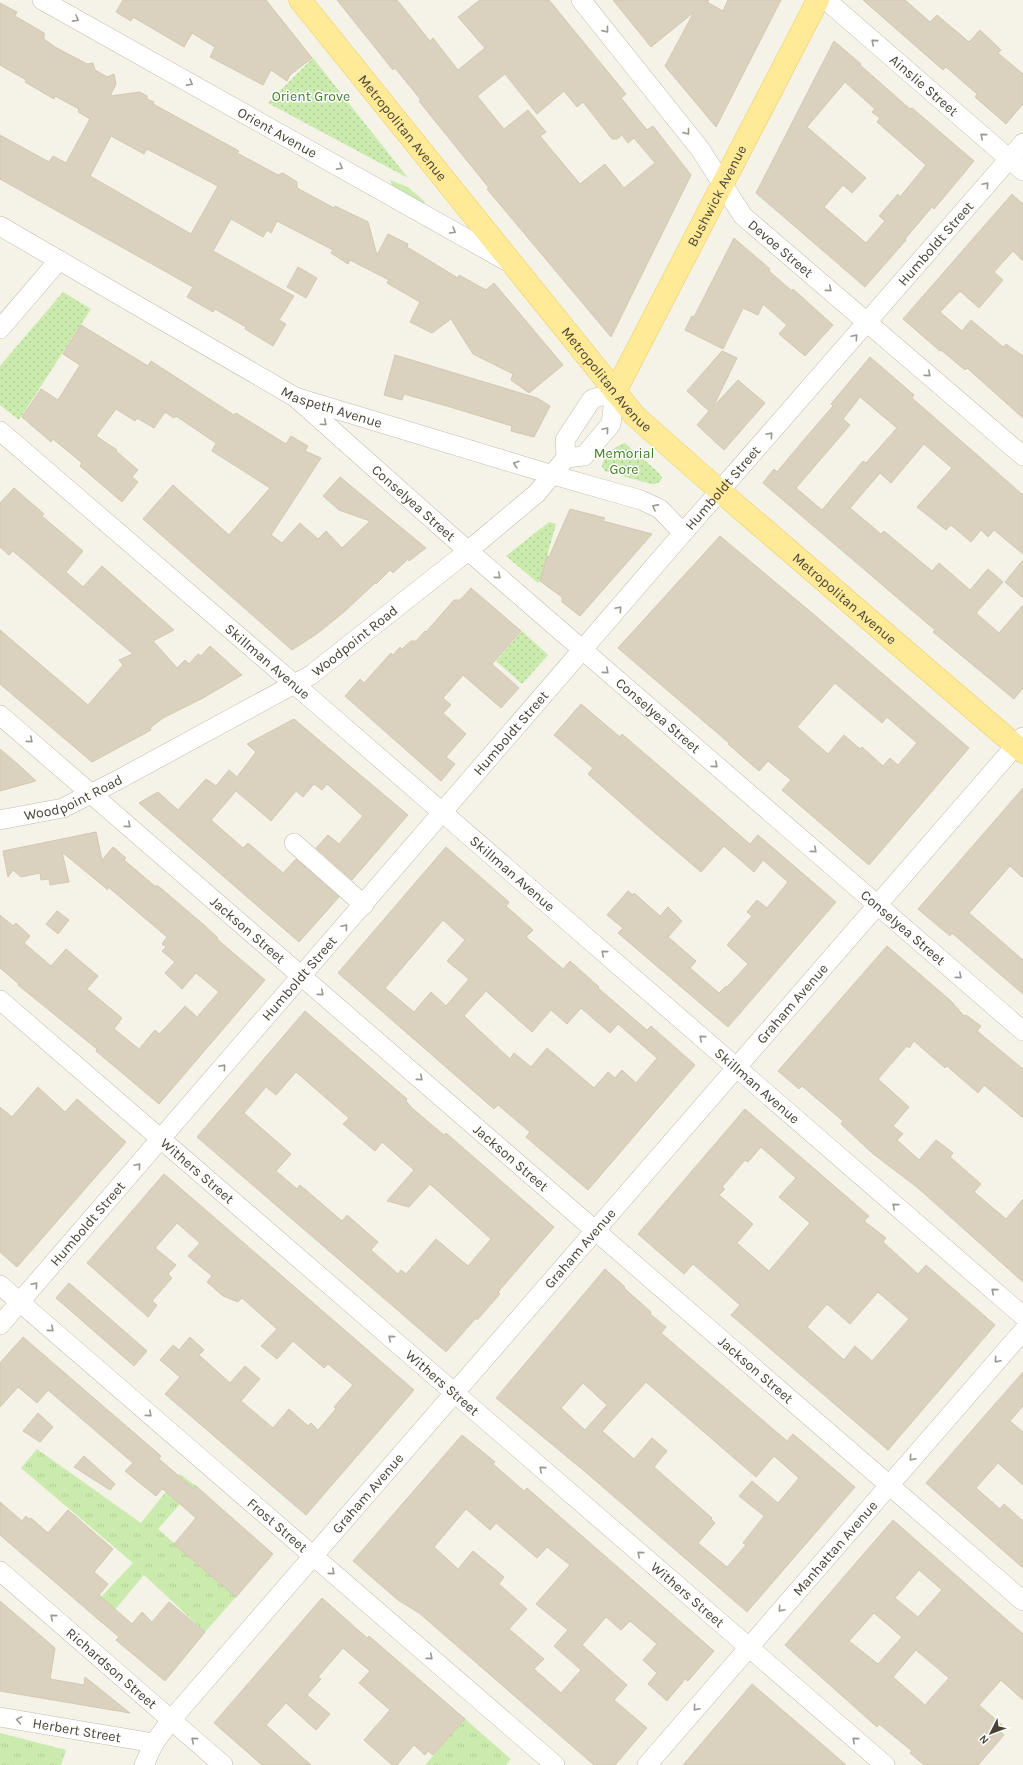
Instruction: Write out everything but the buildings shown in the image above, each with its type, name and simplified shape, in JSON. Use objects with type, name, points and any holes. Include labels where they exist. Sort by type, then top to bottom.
[{"type":"main road","name":"Metropolitan Avenue","points":[[300,0],[635,416],[721,492],[1020,745]]},
{"type":"main road","name":"Bushwick Avenue","points":[[615,392],[818,0]]},
{"type":"street","name":"Orient Avenue","points":[[42,0],[513,265]]},
{"type":"street","name":"Devoe Street","points":[[581,0],[700,149],[743,216],[1023,456]]},
{"type":"street","name":"Ainslie Street","points":[[826,0],[1016,165]]},
{"type":"street","name":"Humboldt Street","points":[[0,1325],[303,976],[683,533],[721,492],[868,322],[1016,165],[1023,143]]},
{"type":"street","name":"Maspeth Avenue","points":[[0,226],[295,397],[642,500],[660,509],[683,533]]},
{"type":"street","points":[[0,329],[59,260]]},
{"type":"street","points":[[615,392],[611,424],[584,456],[566,458],[565,440],[592,399],[615,392]]},
{"type":"street","name":"Conselyea Street","points":[[295,397],[468,551],[1023,1031]]},
{"type":"street","name":"Skillman Avenue","points":[[0,431],[1023,1316]]},
{"type":"street","name":"Woodpoint Road","points":[[0,820],[63,808],[311,674],[468,551],[537,493],[554,475],[566,458]]},
{"type":"street","name":"Jackson Street","points":[[0,715],[1023,1601]]},
{"type":"street","name":"Graham Avenue","points":[[144,1765],[154,1743],[171,1720],[877,904],[1020,745]]},
{"type":"street","points":[[294,844],[364,905]]},
{"type":"street","name":"Withers Street","points":[[0,1000],[885,1765]]},
{"type":"street","name":"Frost Street","points":[[0,1285],[555,1765]]},
{"type":"street","name":"Manhattan Avenue","points":[[647,1765],[1023,1331]]},
{"type":"street","name":"Richardson Street","points":[[0,1571],[223,1765]]},
{"type":"street","name":"Herbert Street","points":[[0,1717],[154,1743]]},
{"type":"green space","name":"Orient Grove","points":[[313,58],[408,178],[268,103]]},
{"type":"green space","points":[[390,180],[408,187],[425,202],[423,205],[393,188]]},
{"type":"green space","points":[[63,292],[91,309],[19,420],[0,405],[0,366]]},
{"type":"green space","name":"Memorial Gore","points":[[625,443],[659,473],[662,477],[659,482],[651,484],[605,471],[602,467],[604,459],[614,449]]},
{"type":"green space","points":[[549,522],[556,524],[540,581],[538,583],[506,556]]},
{"type":"green space","points":[[522,631],[548,655],[522,684],[496,661]]},
{"type":"green space","points":[[37,1449],[141,1523],[180,1474],[196,1486],[158,1529],[236,1597],[205,1632],[144,1575],[103,1624],[88,1611],[133,1563],[21,1468]]},
{"type":"green space","points":[[465,1719],[511,1759],[506,1765],[425,1765]]},
{"type":"green space","points":[[0,1733],[66,1750],[61,1765],[0,1765]]}]
